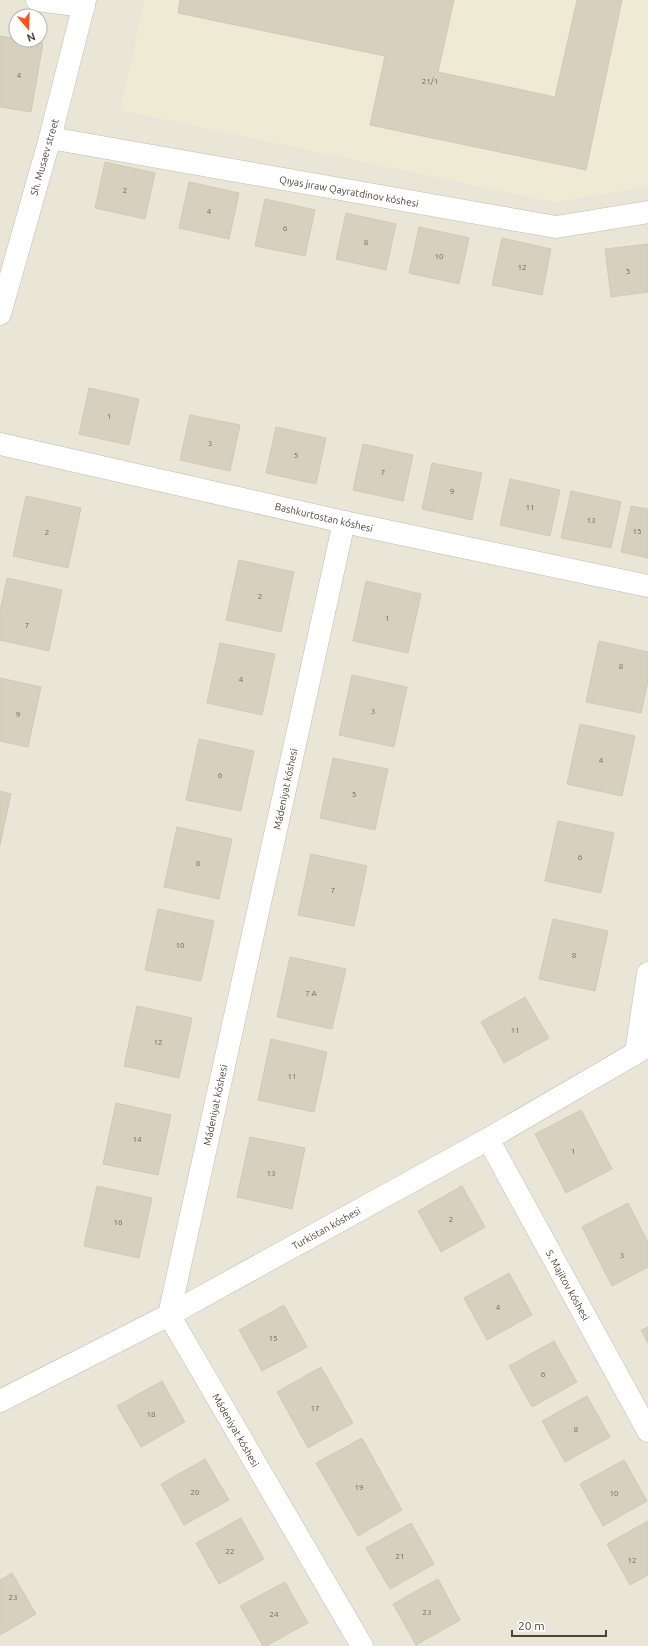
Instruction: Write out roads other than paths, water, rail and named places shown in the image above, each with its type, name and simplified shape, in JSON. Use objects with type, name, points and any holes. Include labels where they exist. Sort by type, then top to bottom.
[{"type":"street","points":[[37,0],[85,3]]},
{"type":"street","name":"Sh. Musaev street","points":[[0,314],[50,138],[85,3]]},
{"type":"street","name":"Qıyas jıraw Qayratdinov kóshesi","points":[[50,138],[556,227],[648,212]]},
{"type":"street","name":"Bashkurtostan kóshesi","points":[[0,444],[344,522],[648,586]]},
{"type":"street","name":"Mádeniyat kóshesi","points":[[344,522],[168,1315],[362,1646]]},
{"type":"street","points":[[642,1050],[648,973]]},
{"type":"street","name":"Turkistan kóshesi","points":[[0,1401],[168,1315],[488,1139],[642,1050]]},
{"type":"street","name":"S. Majitov kóshesi","points":[[488,1139],[648,1431]]}]
